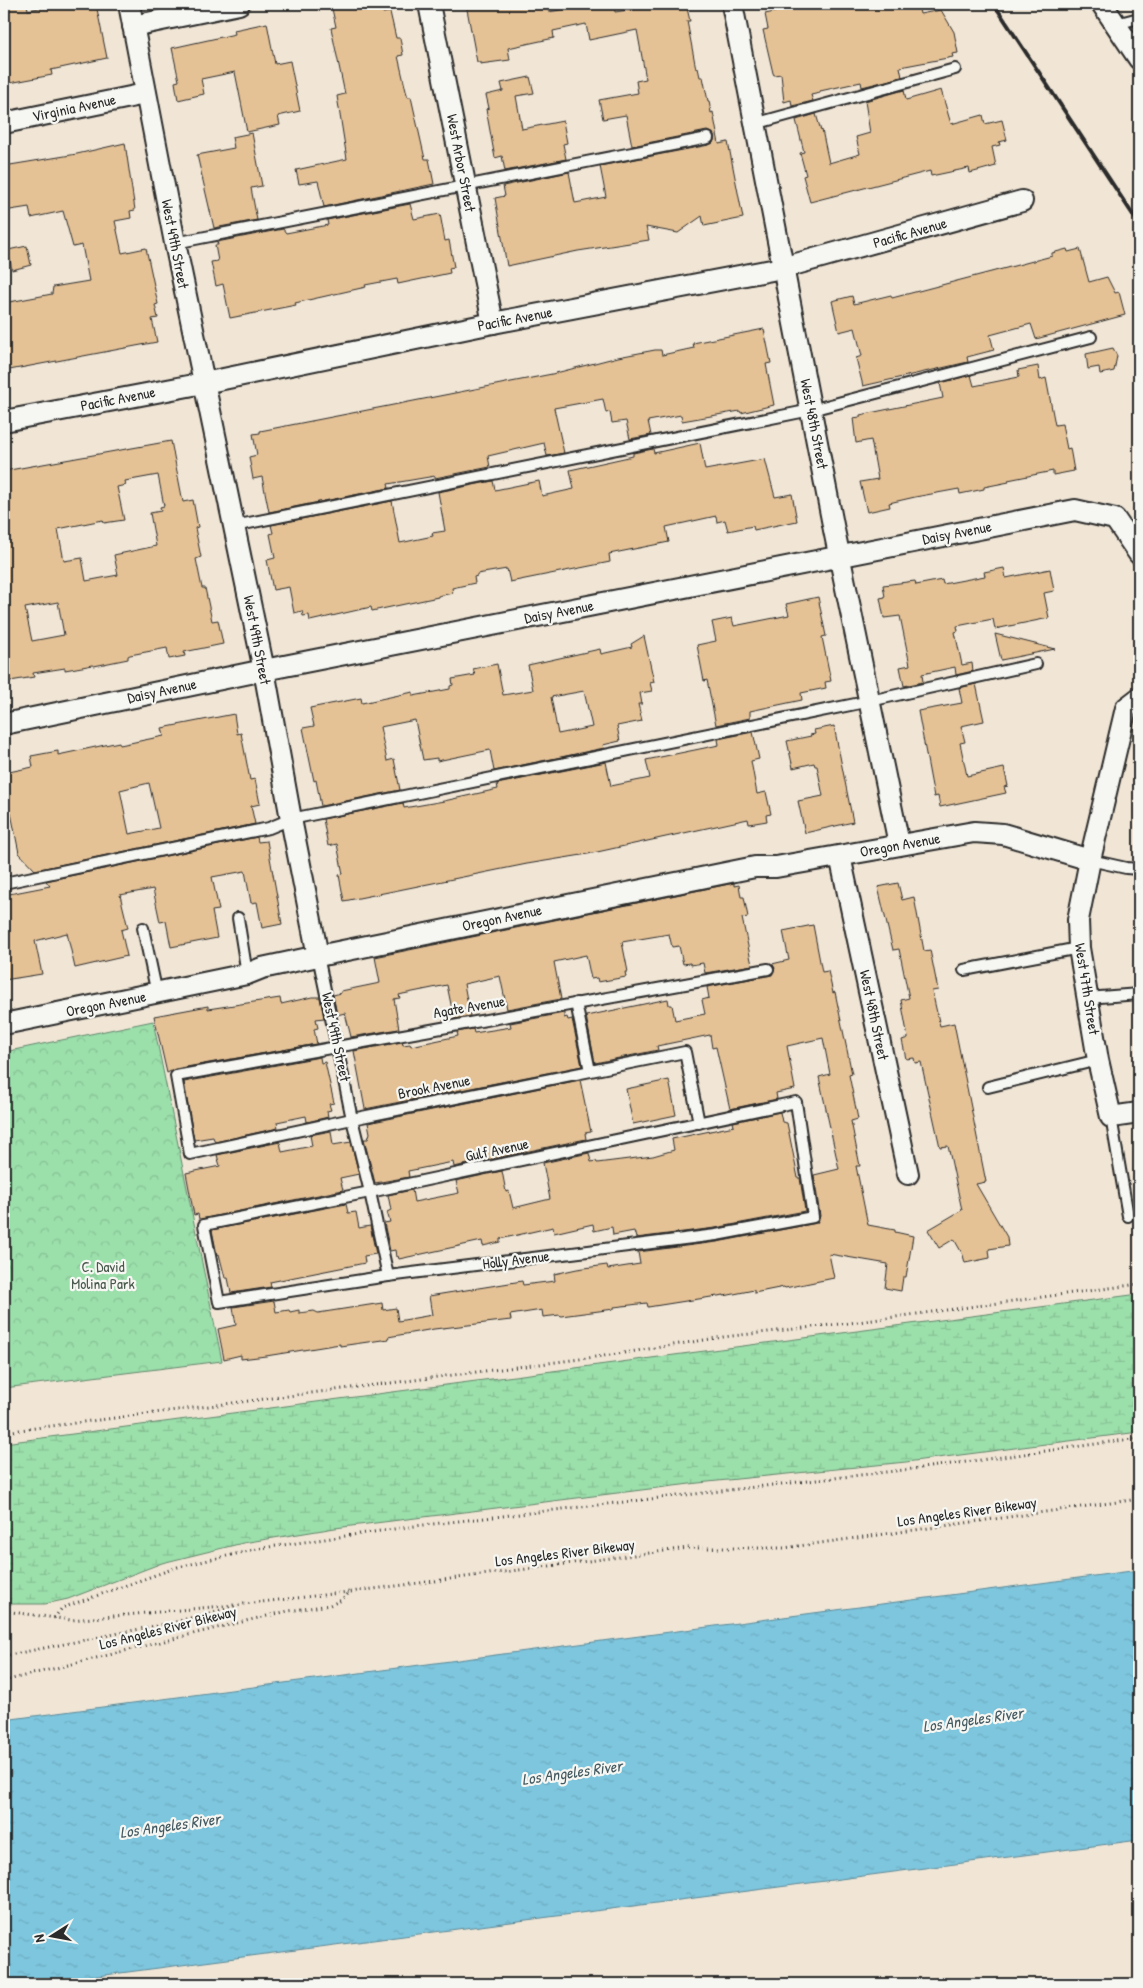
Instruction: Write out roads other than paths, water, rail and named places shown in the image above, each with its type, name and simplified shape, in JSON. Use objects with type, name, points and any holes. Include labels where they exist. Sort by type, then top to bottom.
[{"type":"street","name":"West 49th Street","points":[[129,4],[175,243],[264,670],[290,819],[318,956]]},
{"type":"street","points":[[133,26],[239,4]]},
{"type":"street","name":"West Arbor Street","points":[[429,4],[493,323]]},
{"type":"street","name":"West 48th Street","points":[[732,4],[782,268],[899,844]]},
{"type":"street","points":[[1102,4],[1139,59]]},
{"type":"street","name":"Virginia Avenue","points":[[4,123],[145,94]]},
{"type":"street","name":"Pacific Avenue","points":[[4,421],[204,383],[493,323],[782,268],[1022,201]]},
{"type":"street","name":"Daisy Avenue","points":[[4,724],[264,670],[1075,510],[1115,520],[1139,554]]},
{"type":"street","name":"West 47th Street","points":[[1111,1117],[1098,1060],[1079,948],[1078,920],[1090,860],[1126,708],[1139,698]]},
{"type":"street","name":"Oregon Avenue","points":[[4,1024],[157,994],[318,956],[755,867],[776,867],[974,832],[1003,834],[1090,860]]},
{"type":"street","name":"West 48th Street","points":[[840,856],[908,1174]]},
{"type":"street","points":[[1111,1117],[1139,1113]]},
{"type":"lane","points":[[1116,24],[1139,18]]},
{"type":"lane","points":[[754,124],[955,69]]},
{"type":"lane","points":[[175,243],[708,138]]},
{"type":"lane","points":[[234,526],[811,410],[1090,337]]},
{"type":"lane","points":[[4,883],[269,828],[290,819],[870,702],[1036,664]]},
{"type":"lane","points":[[1090,860],[1139,869]]},
{"type":"lane","points":[[238,918],[247,974]]},
{"type":"lane","points":[[143,928],[157,994]]},
{"type":"lane","points":[[964,970],[1079,948]]},
{"type":"lane","name":"West 49th Street","points":[[318,956],[388,1276]]},
{"type":"lane","name":"Agate Avenue","points":[[190,1154],[176,1076],[768,969]]},
{"type":"lane","points":[[1088,998],[1139,994]]},
{"type":"lane","points":[[576,1003],[590,1071]]},
{"type":"lane","name":"Brook Avenue","points":[[190,1154],[352,1118],[685,1052],[700,1122]]},
{"type":"lane","points":[[988,1087],[1098,1060]]},
{"type":"lane","name":"Gulf Avenue","points":[[219,1302],[204,1225],[796,1102],[813,1217]]},
{"type":"lane","points":[[1111,1117],[1128,1216]]},
{"type":"lane","name":"Holly Avenue","points":[[219,1302],[388,1276],[716,1235],[813,1217]]},
{"type":"water","name":"Los Angeles River","points":[[1139,1570],[1139,1840],[36,1984],[4,1984],[4,1720]]},
{"type":"railway","points":[[994,4],[1139,224]]},
{"type":"park label","name":"C. David Molina Park","points":[[103,1276]]}]
